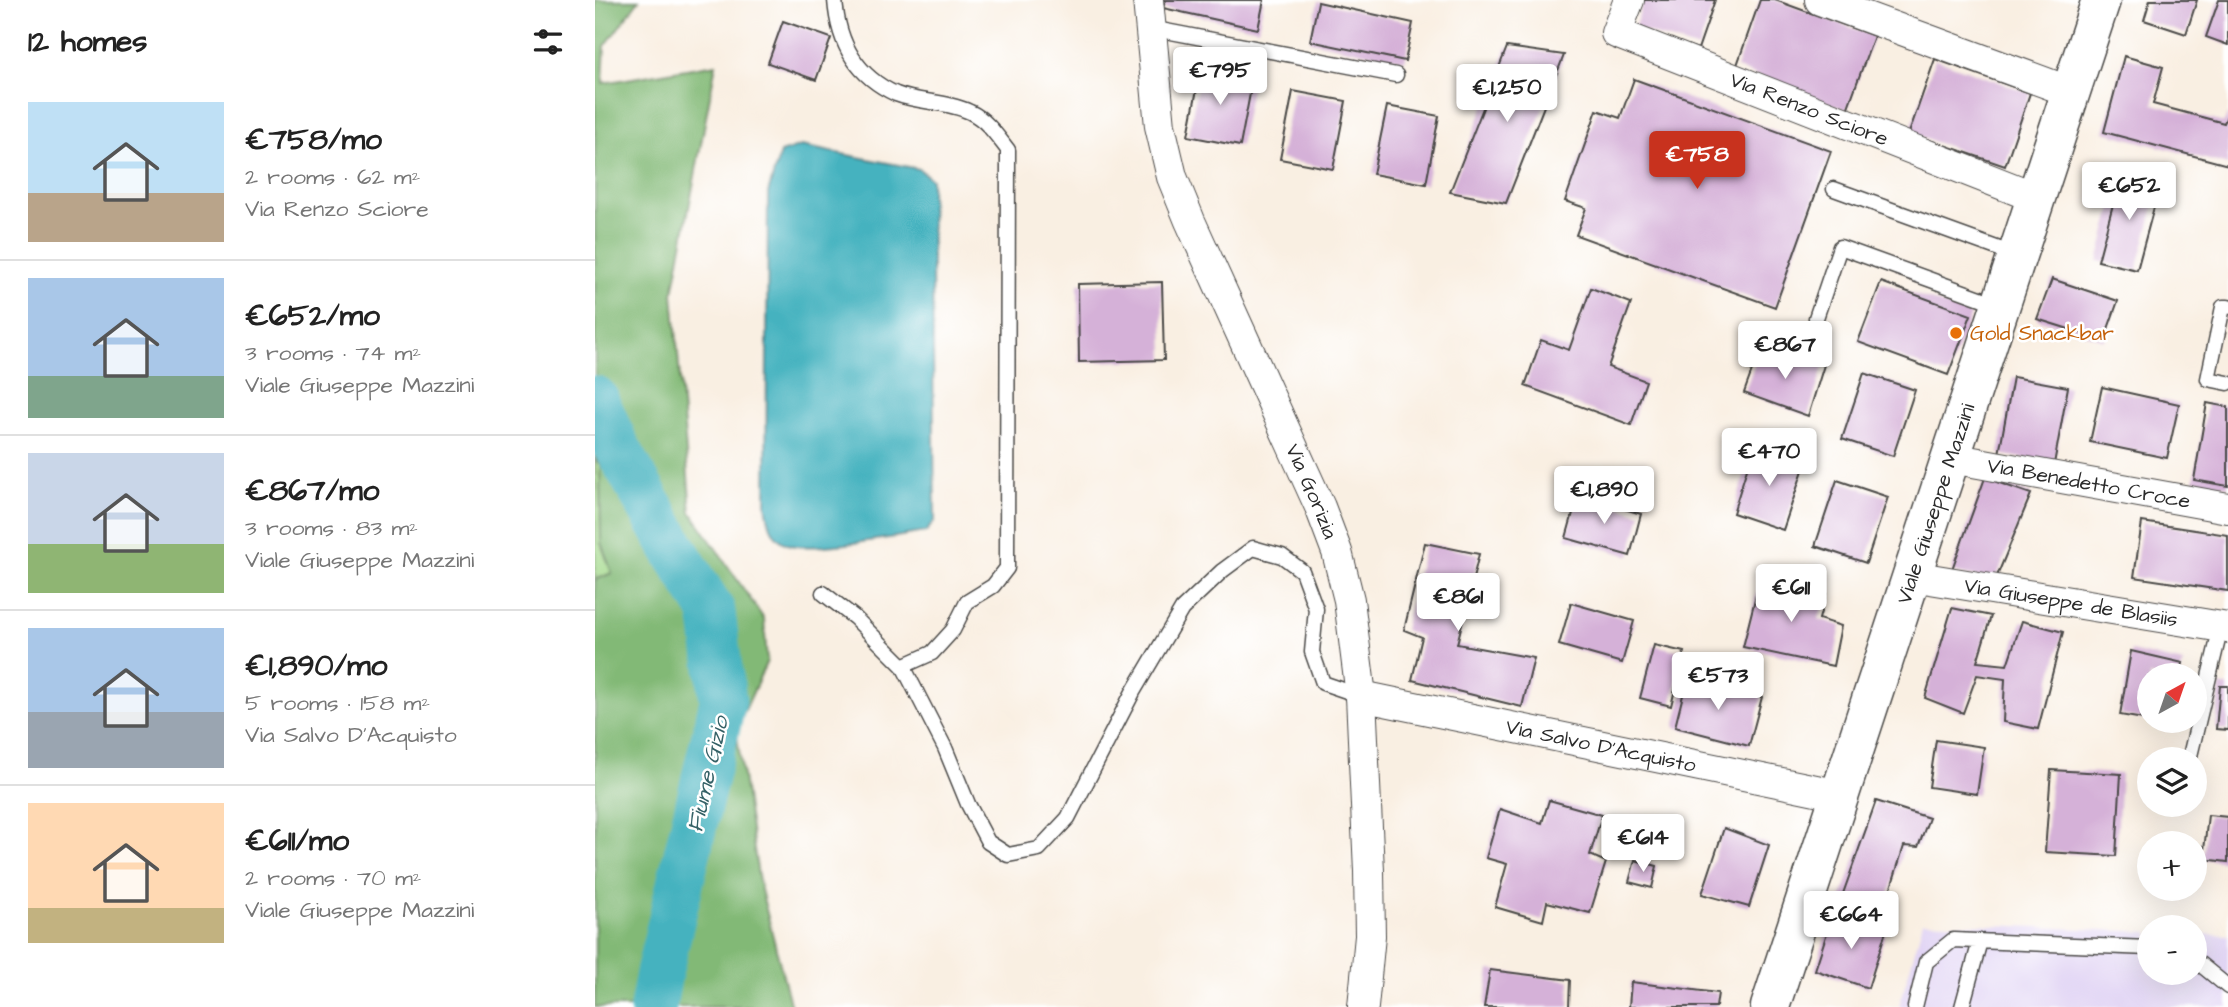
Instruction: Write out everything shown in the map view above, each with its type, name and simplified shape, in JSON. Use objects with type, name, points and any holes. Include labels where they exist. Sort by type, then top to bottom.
[{"type":"main road","name":"Viale Giuseppe Mazzini","points":[[1770,1007],[2101,0]]},
{"type":"street","name":"Via Renzo Sciore","points":[[1629,0],[1616,33],[2036,198]]},
{"type":"street","points":[[1820,0],[2071,92]]},
{"type":"street","name":"Via Gorizia","points":[[1148,14],[1160,126],[1172,177],[1320,507],[1337,552],[1349,600],[1361,696],[1370,923],[1363,1007]]},
{"type":"street","name":"Via Benedetto Croce","points":[[1951,458],[2228,508]]},
{"type":"street","name":"Via Giuseppe de Blasiis","points":[[1912,576],[2225,627]]},
{"type":"street","name":"Via Salvo D'Acquisto","points":[[1361,696],[1840,795]]},
{"type":"lane","points":[[835,0],[845,46],[859,69],[897,94],[969,111],[986,122],[1008,150],[1007,569],[993,586],[967,602],[953,630],[932,653],[903,666]]},
{"type":"lane","points":[[1148,14],[1396,75]]},
{"type":"lane","points":[[1834,189],[2017,256]]},
{"type":"lane","points":[[1816,318],[1840,247],[2001,306]]},
{"type":"lane","points":[[2228,307],[2223,307],[2208,379],[2228,383]]},
{"type":"lane","points":[[823,593],[855,618],[903,666],[945,748],[968,804],[988,842],[1008,855],[1039,849],[1068,817],[1133,692],[1182,609],[1222,571],[1253,548],[1282,556],[1302,571],[1316,609],[1312,652],[1323,683],[1361,696]]},
{"type":"lane","points":[[2193,747],[2225,627]]},
{"type":"lane","points":[[1915,1007],[1926,962],[1953,940],[2137,948]]},
{"type":"lane","points":[[1962,1007],[1980,941]]},
{"type":"lane","points":[[2207,970],[2228,987]]},
{"type":"shaded area","points":[[1923,922],[2137,931],[2137,985],[2207,985],[2207,934],[2228,935],[2228,1007],[1899,1007]]},
{"type":"green space","points":[[595,0],[639,0],[605,46],[603,83],[716,64],[673,293],[691,512],[764,619],[767,661],[736,730],[759,882],[791,1007],[595,1007],[595,580],[612,573],[601,543],[600,465],[595,458]]},
{"type":"green space","points":[[595,458],[600,465],[601,543],[612,573],[595,580]]},
{"type":"water","points":[[801,146],[919,169],[931,179],[935,520],[926,532],[834,545],[799,546],[781,541],[773,532],[769,521],[766,504],[768,193],[780,153]]},
{"type":"building","points":[[1165,0],[1264,0],[1258,29],[1163,8]]},
{"type":"building","points":[[1644,0],[1715,0],[1698,49],[1634,28]]},
{"type":"building","points":[[1760,0],[1775,0],[1874,36],[1847,110],[1736,68]]},
{"type":"building","points":[[2150,0],[2197,0],[2186,34],[2144,20]]},
{"type":"building","points":[[2219,0],[2228,0],[2228,45],[2206,37]]},
{"type":"building","points":[[1318,2],[1413,23],[1405,61],[1310,41]]},
{"type":"building","points":[[783,21],[831,38],[816,80],[768,63]]},
{"type":"building","points":[[1507,47],[1564,55],[1506,203],[1450,192]]},
{"type":"building","points":[[2124,56],[2163,67],[2153,104],[2224,123],[2228,113],[2228,165],[2104,132]]},
{"type":"building","points":[[1935,59],[2030,93],[2005,166],[1909,133]]},
{"type":"building","points":[[1201,68],[1253,78],[1240,146],[1188,136]]},
{"type":"building","points":[[1634,79],[1831,151],[1775,307],[1576,235],[1586,208],[1565,201],[1597,110],[1620,118]]},
{"type":"building","points":[[1293,91],[1346,101],[1333,169],[1280,159]]},
{"type":"building","points":[[1387,106],[1439,116],[1426,184],[1373,174]]},
{"type":"building","points":[[2121,174],[2160,185],[2137,270],[2098,261]]},
{"type":"building","points":[[2052,279],[2118,301],[2104,340],[2037,319]]},
{"type":"building","points":[[1162,282],[1164,360],[1079,362],[1078,284]]},
{"type":"building","points":[[1881,282],[1971,315],[1948,375],[1858,342]]},
{"type":"building","points":[[1591,288],[1631,303],[1608,367],[1646,381],[1631,425],[1525,386],[1541,340],[1569,350]]},
{"type":"building","points":[[1783,352],[1824,365],[1808,416],[1744,393],[1757,357]]},
{"type":"building","points":[[1864,373],[1915,390],[1893,456],[1842,439]]},
{"type":"building","points":[[2013,377],[2068,387],[2054,464],[1999,454]]},
{"type":"building","points":[[2102,387],[2179,404],[2167,458],[2090,442]]},
{"type":"building","points":[[2207,403],[2228,407],[2228,486],[2194,480]]},
{"type":"building","points":[[1754,446],[1805,464],[1783,530],[1733,513]]},
{"type":"building","points":[[1985,478],[2031,494],[1995,581],[1951,572]]},
{"type":"building","points":[[1837,480],[1888,497],[1866,563],[1815,546]]},
{"type":"building","points":[[1578,495],[1641,514],[1630,556],[1566,538]]},
{"type":"building","points":[[2142,522],[2228,535],[2228,591],[2134,577]]},
{"type":"building","points":[[1425,543],[1479,554],[1457,644],[1534,658],[1522,707],[1412,680],[1422,637],[1404,630]]},
{"type":"building","points":[[1760,579],[1826,594],[1819,619],[1841,626],[1833,666],[1743,647]]},
{"type":"building","points":[[1571,603],[1634,621],[1622,663],[1559,645]]},
{"type":"building","points":[[1952,608],[1991,616],[1977,662],[2007,665],[2022,621],[2063,632],[2038,729],[2003,722],[2005,679],[1977,675],[1963,713],[1925,698]]},
{"type":"building","points":[[1654,645],[1684,652],[1671,706],[1640,698]]},
{"type":"building","points":[[2131,651],[2183,663],[2137,663],[2137,718],[2120,715]]},
{"type":"building","points":[[1687,679],[1762,697],[1749,746],[1675,727]]},
{"type":"building","points":[[2220,686],[2228,686],[2228,730],[2216,729]]},
{"type":"building","points":[[1936,740],[1984,747],[1977,794],[1929,787]]},
{"type":"building","points":[[2051,770],[2121,774],[2116,856],[2045,852]]},
{"type":"building","points":[[1549,800],[1602,815],[1590,855],[1606,862],[1590,913],[1547,902],[1543,921],[1495,907],[1507,864],[1486,858],[1500,809],[1542,823]]},
{"type":"building","points":[[1876,801],[1929,818],[1918,847],[1904,846],[1882,916],[1840,902]]},
{"type":"building","points":[[2208,815],[2228,817],[2228,862],[2207,859]]},
{"type":"building","points":[[1724,828],[1769,845],[1749,907],[1702,894]]},
{"type":"building","points":[[1635,860],[1657,866],[1652,888],[1629,882]]},
{"type":"building","points":[[1833,914],[1886,931],[1868,988],[1815,970]]},
{"type":"building","points":[[1490,970],[1570,980],[1569,1007],[1484,1007]]},
{"type":"building","points":[[1631,982],[1718,993],[1716,1007],[1629,1007]]},
{"type":"waterway","name":"Fiume Gizio","points":[[595,399],[614,442],[712,611],[723,701],[653,1007]]},
{"type":"place","name":"Gold Snackbar","points":[[1956,333]]}]
